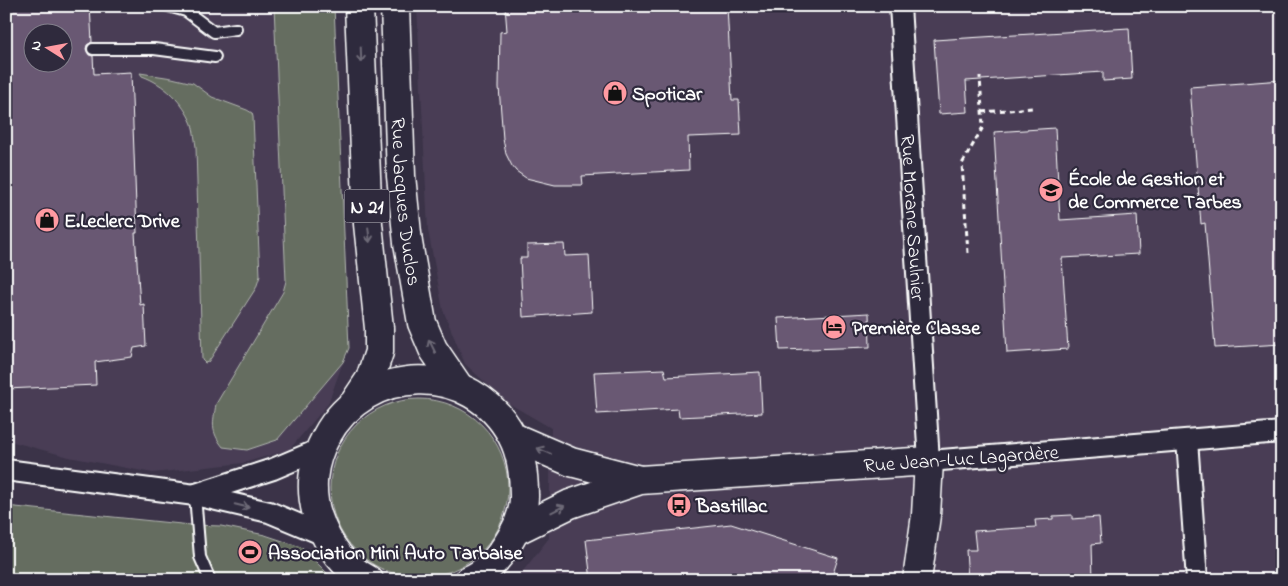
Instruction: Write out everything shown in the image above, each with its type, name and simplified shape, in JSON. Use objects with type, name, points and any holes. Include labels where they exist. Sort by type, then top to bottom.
[{"type":"main road","name":"Rue Jacques Duclos","points":[[356,400],[370,379],[379,352],[368,224],[359,6]]},
{"type":"main road","name":"Rue Jacques Duclos","points":[[395,6],[401,176],[408,244],[422,323],[433,349],[458,388]]},
{"type":"main road","points":[[369,580],[339,558],[324,535],[315,508],[312,479],[318,450],[334,422],[356,400],[380,387],[406,380],[433,381],[458,388],[481,400],[499,417],[513,437],[523,468],[524,484],[524,500],[515,531],[497,558],[471,579]]},
{"type":"main road","name":"Rue Jean-Luc Lagardère","points":[[513,437],[571,462],[640,480]]},
{"type":"main road","points":[[917,580],[926,515],[929,461]]},
{"type":"main road","name":"Rue Jean-Luc Lagardère","points":[[515,531],[570,504],[640,480],[929,461]]},
{"type":"street","name":"Rue Morane Saulnier","points":[[900,6],[929,461]]},
{"type":"street","name":"Rue Jean-Luc Lagardère","points":[[929,461],[1282,432]]},
{"type":"street","points":[[1187,440],[1197,580]]},
{"type":"street","points":[[195,495],[273,469],[318,450]]},
{"type":"street","points":[[6,470],[195,495],[269,512],[324,535]]},
{"type":"lane","points":[[168,6],[186,11],[214,32],[236,29]]},
{"type":"lane","points":[[93,49],[154,49],[215,57]]},
{"type":"lane","points":[[195,495],[200,557],[210,580]]},
{"type":"path","points":[[968,253],[962,164],[983,128],[980,76]]},
{"type":"path","points":[[982,112],[1033,108]]},
{"type":"shaded area","points":[[6,6],[274,6],[286,281],[283,292],[216,404],[277,440],[343,362],[328,404],[289,450],[243,463],[153,473],[69,457],[6,440]]},
{"type":"shaded area","points":[[417,6],[1282,6],[1282,580],[516,580],[549,538],[551,428],[508,403],[465,364],[443,310],[428,230]]},
{"type":"green space","points":[[274,6],[334,6],[349,348],[343,362],[277,440],[247,450],[223,447],[214,431],[213,422],[216,404],[283,292],[286,281]]},
{"type":"green space","points":[[140,73],[193,83],[212,97],[247,110],[252,113],[253,117],[260,276],[256,288],[211,358],[205,363],[202,360],[196,147],[193,127],[178,101],[165,89]]},
{"type":"green space","points":[[419,399],[453,406],[468,414],[482,425],[493,439],[501,454],[508,488],[501,522],[493,537],[482,551],[468,562],[453,570],[419,577],[385,570],[370,562],[356,551],[345,537],[337,522],[330,488],[337,454],[345,439],[356,425],[370,414],[385,406]]},
{"type":"green space","points":[[6,506],[191,525],[221,526],[265,535],[301,547],[334,580],[6,580]]},
{"type":"building","name":"E.Leclerc Drive","points":[[6,6],[90,6],[92,42],[87,45],[86,49],[89,55],[93,56],[94,74],[131,72],[137,233],[135,233],[140,305],[144,304],[146,346],[134,348],[132,357],[95,362],[96,385],[6,389]]},
{"type":"building","name":"Spoticar","points":[[505,6],[727,6],[732,100],[739,100],[741,135],[688,137],[689,170],[582,176],[583,185],[555,185],[526,178],[512,166],[506,154],[503,139],[499,87],[500,32],[507,31]]},
{"type":"building","points":[[1129,28],[1132,79],[1103,81],[1103,72],[966,81],[968,112],[939,114],[934,40]]},
{"type":"building","points":[[1282,80],[1282,344],[1215,348],[1205,223],[1201,224],[1190,87]]},
{"type":"building","points":[[1055,128],[1060,220],[1137,215],[1139,254],[1062,258],[1068,349],[1007,353],[994,132]]},
{"type":"building","points":[[564,244],[565,256],[589,255],[592,312],[523,317],[520,258],[527,258],[527,245]]},
{"type":"building","points":[[869,313],[870,347],[780,350],[778,318]]},
{"type":"building","points":[[664,369],[666,377],[760,372],[762,413],[679,417],[678,409],[597,414],[594,372]]},
{"type":"building","points":[[1072,515],[1072,519],[1099,517],[1101,543],[1092,544],[1093,580],[968,580],[966,550],[976,550],[974,531],[1036,527],[1035,520],[1053,519],[1053,516]]},
{"type":"building","points":[[731,524],[838,558],[831,580],[591,580],[586,540]]},
{"type":"place","name":"Spoticar","points":[[615,93]]},
{"type":"place","name":"École de Gestion et de Commerce Tarbes","points":[[1051,190]]},
{"type":"place","name":"E.Leclerc Drive","points":[[47,220]]},
{"type":"place","name":"Première Classe","points":[[834,327]]},
{"type":"place","name":"Bastillac","points":[[679,505]]},
{"type":"place","name":"Association Mini Auto Tarbaise","points":[[250,552]]}]
